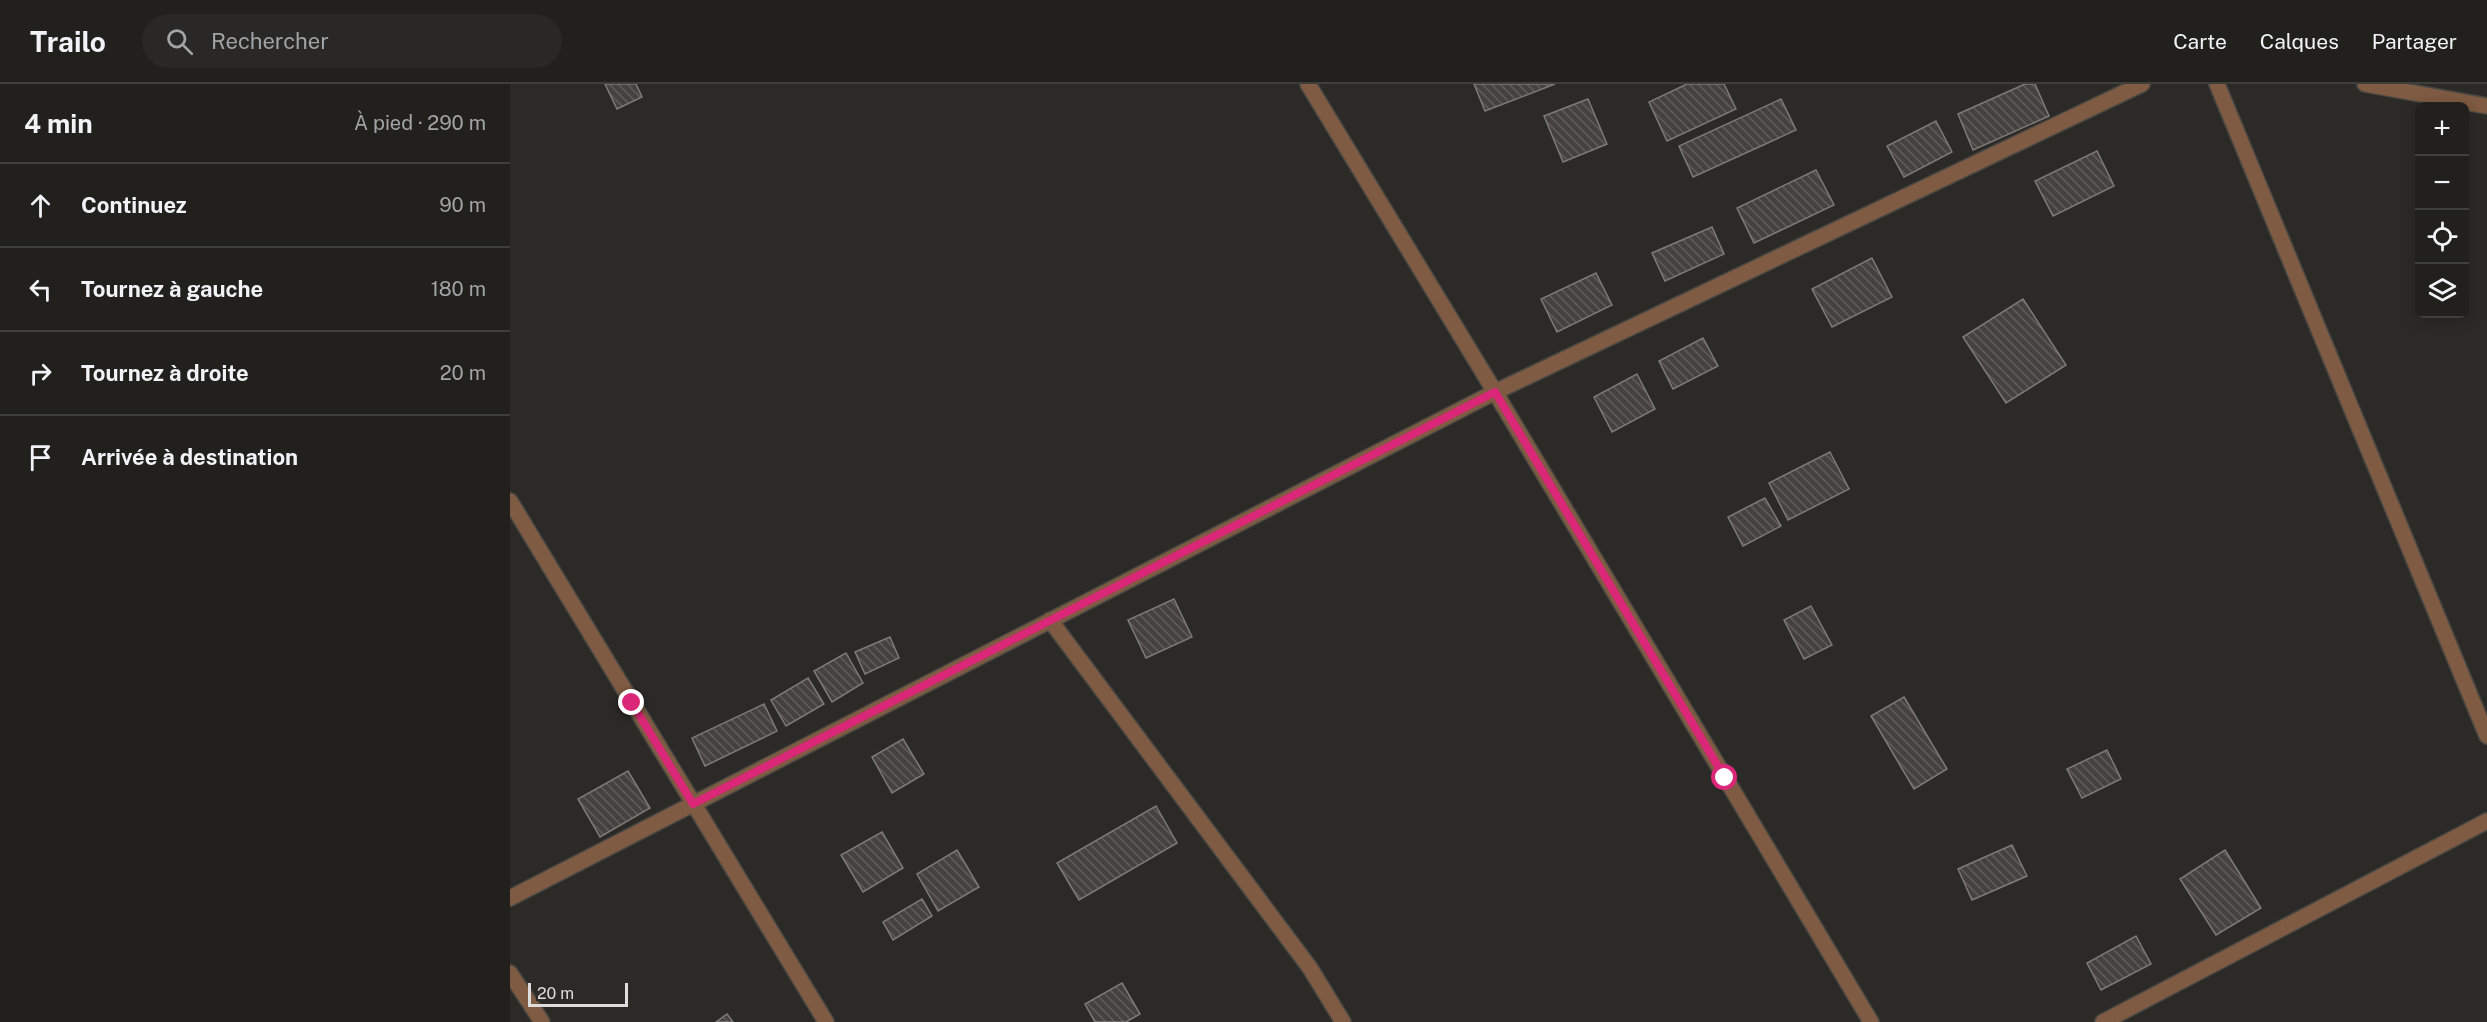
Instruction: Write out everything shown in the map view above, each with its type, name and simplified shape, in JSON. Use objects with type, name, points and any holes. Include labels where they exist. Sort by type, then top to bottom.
[{"type":"street","points":[[1308,84],[1495,392],[1871,1022]]},
{"type":"street","points":[[510,898],[1495,392],[2142,84]]},
{"type":"street","points":[[2217,84],[2487,736]]},
{"type":"street","points":[[2365,84],[2487,106]]},
{"type":"street","points":[[510,501],[826,1022]]},
{"type":"street","points":[[1050,620],[1310,968],[1343,1022]]},
{"type":"street","points":[[2103,1022],[2487,821]]},
{"type":"street","points":[[510,973],[542,1022]]},
{"type":"building","points":[[605,84],[636,84],[642,97],[617,109]]},
{"type":"building","points":[[1474,84],[1555,84],[1485,111]]},
{"type":"building","points":[[1687,84],[1724,84],[1736,109],[1667,141],[1649,102]]},
{"type":"building","points":[[2025,84],[2035,84],[2049,116],[1973,150],[1958,114]]},
{"type":"building","points":[[1588,99],[1607,144],[1563,162],[1544,116]]},
{"type":"building","points":[[1781,99],[1796,130],[1693,177],[1679,146]]},
{"type":"building","points":[[1936,121],[1952,152],[1904,177],[1887,146]]},
{"type":"building","points":[[2097,151],[2114,186],[2053,216],[2035,181]]},
{"type":"building","points":[[1816,170],[1834,205],[1754,243],[1737,208]]},
{"type":"building","points":[[1712,227],[1724,254],[1665,281],[1652,253]]},
{"type":"building","points":[[1872,258],[1892,297],[1832,327],[1812,289]]},
{"type":"building","points":[[1596,273],[1612,305],[1557,332],[1541,299]]},
{"type":"building","points":[[2023,299],[2066,365],[2006,403],[1963,337]]},
{"type":"building","points":[[1703,338],[1718,366],[1673,389],[1659,361]]},
{"type":"building","points":[[1637,374],[1655,409],[1612,432],[1594,397]]},
{"type":"building","points":[[1830,452],[1849,489],[1788,520],[1769,483]]},
{"type":"building","points":[[1765,498],[1781,526],[1743,546],[1728,517]]},
{"type":"building","points":[[1174,599],[1192,637],[1146,658],[1128,620]]},
{"type":"building","points":[[1811,606],[1832,645],[1804,659],[1784,620]]},
{"type":"building","points":[[890,637],[899,658],[865,674],[855,652]]},
{"type":"building","points":[[846,653],[863,683],[832,702],[814,671]]},
{"type":"building","points":[[808,678],[824,704],[786,726],[771,700]]},
{"type":"building","points":[[1904,697],[1947,769],[1914,789],[1871,716]]},
{"type":"building","points":[[764,704],[777,731],[705,766],[692,738]]},
{"type":"building","points":[[903,739],[924,774],[892,793],[872,757]]},
{"type":"building","points":[[2107,750],[2121,779],[2082,798],[2067,769]]},
{"type":"building","points":[[628,771],[650,808],[600,837],[578,799]]},
{"type":"building","points":[[1156,806],[1177,843],[1079,900],[1057,863]]},
{"type":"building","points":[[882,832],[903,868],[863,892],[841,855]]},
{"type":"building","points":[[2012,845],[2027,876],[1972,900],[1958,869]]},
{"type":"building","points":[[957,850],[979,887],[938,911],[917,874]]},
{"type":"building","points":[[2225,850],[2261,908],[2216,935],[2180,879]]},
{"type":"building","points":[[922,899],[932,916],[893,940],[883,922]]},
{"type":"building","points":[[2136,936],[2151,964],[2101,990],[2087,963]]},
{"type":"building","points":[[1122,983],[1140,1014],[1126,1022],[1095,1022],[1085,1004]]},
{"type":"building","points":[[727,1014],[733,1022],[716,1022]]},
{"type":"route","points":[[632,703],[693,804],[1495,392],[1725,778]]}]
